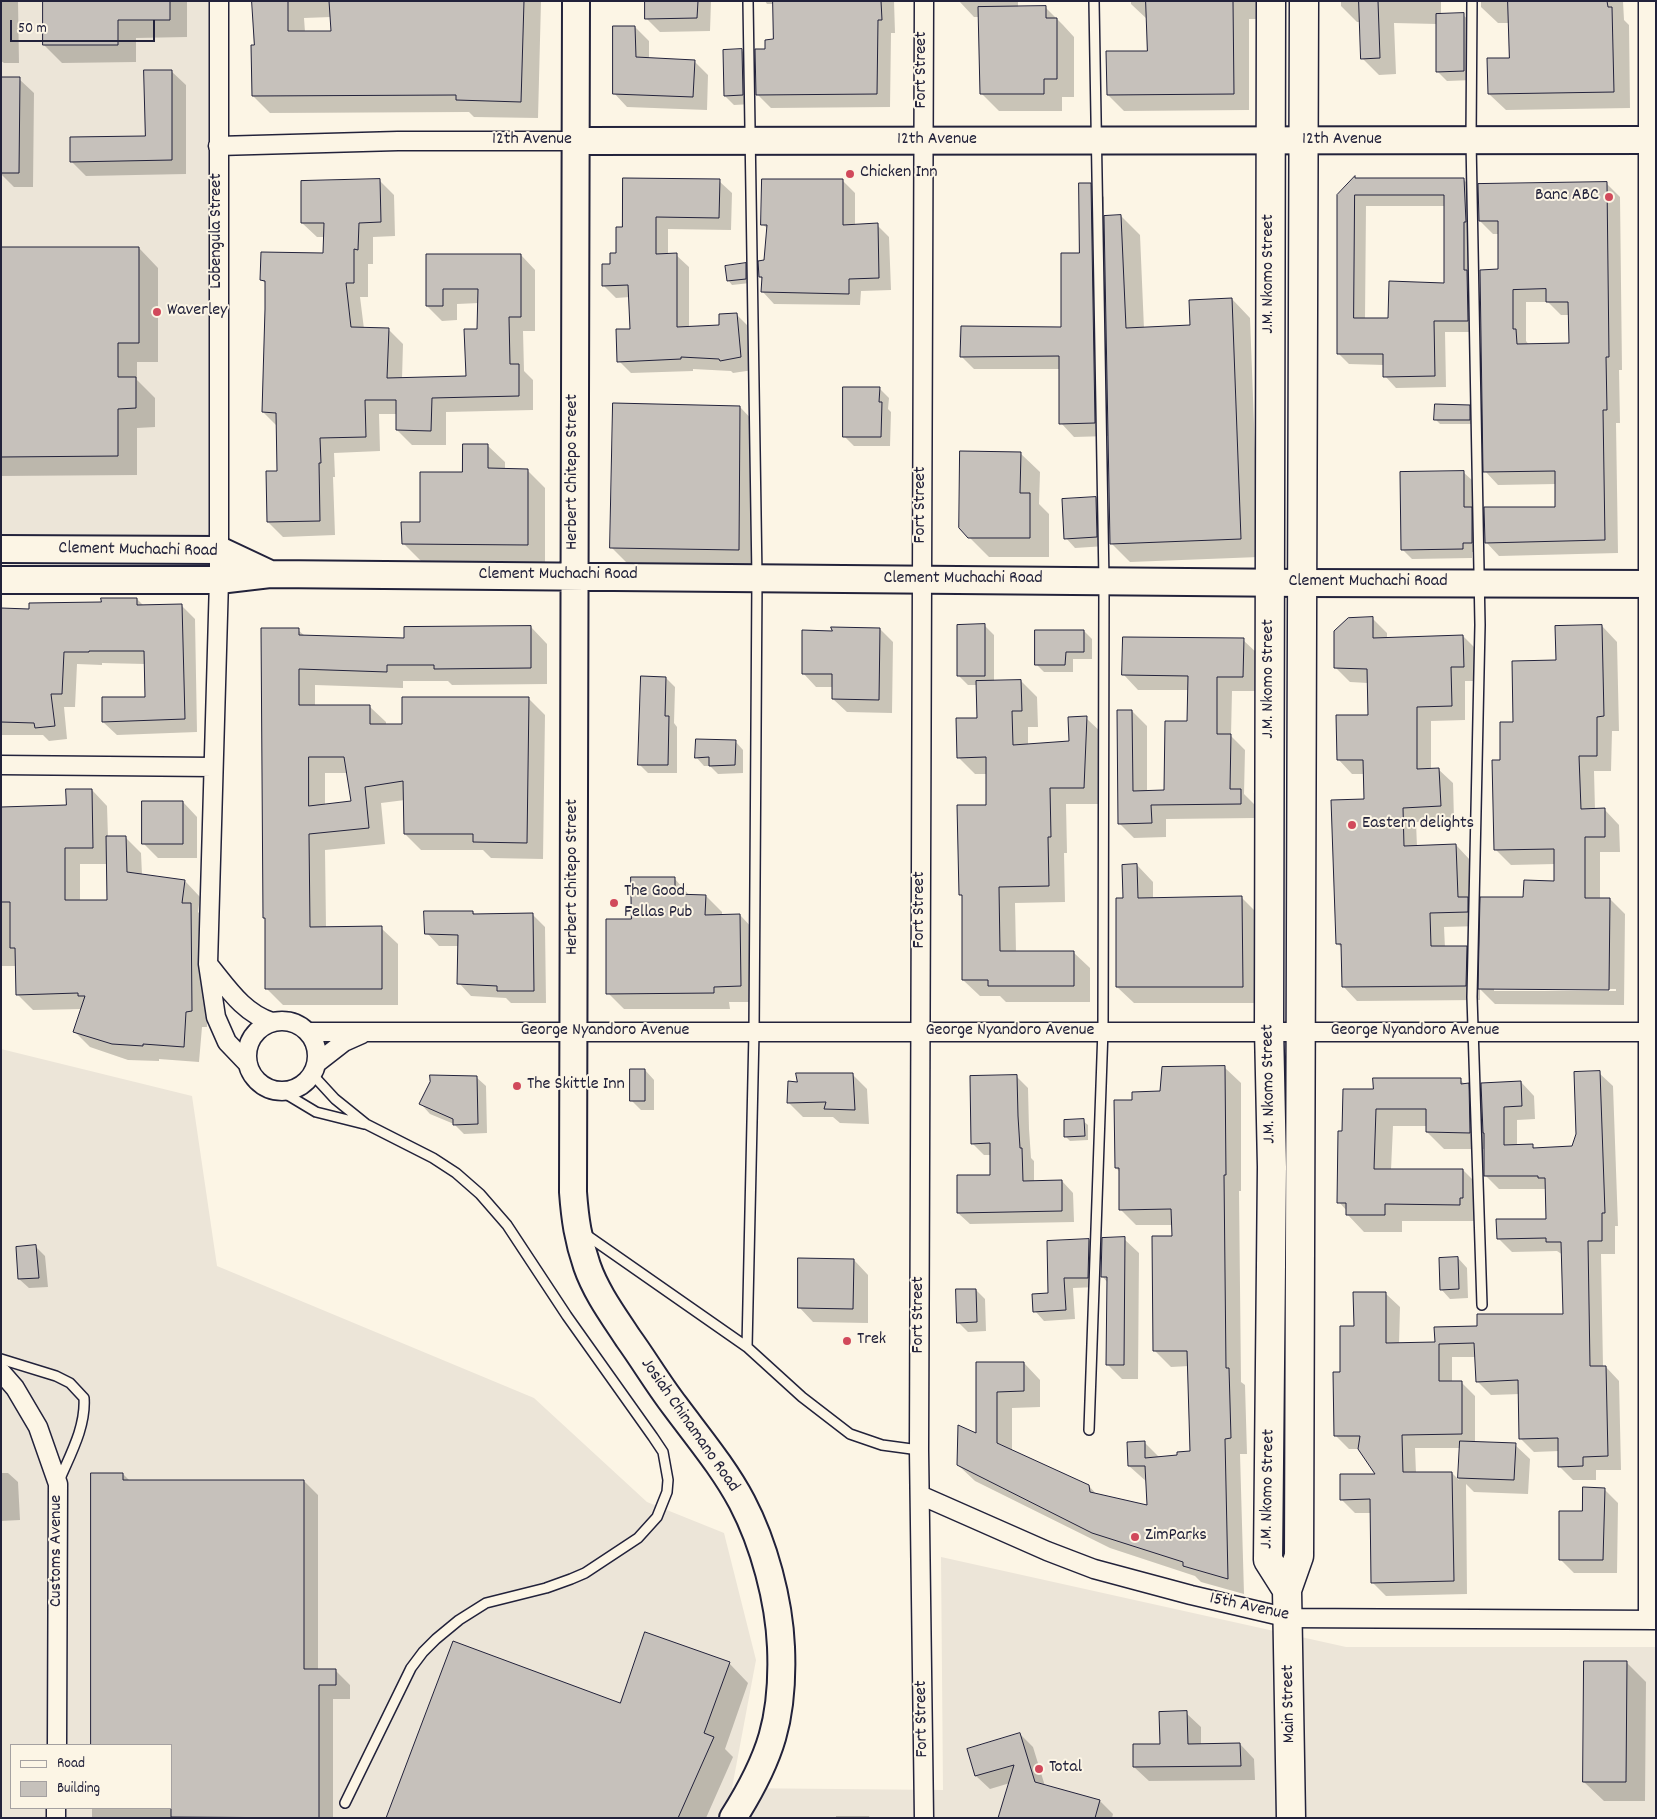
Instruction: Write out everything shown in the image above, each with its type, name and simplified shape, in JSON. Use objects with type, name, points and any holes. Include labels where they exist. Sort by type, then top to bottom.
[{"type":"highway","name":"J.M. Nkomo Street","points":[[1271,1],[1269,1032],[1272,1246],[1268,1560],[1287,1590]]},
{"type":"highway","name":"J.M. Nkomo Street","points":[[1287,1590],[1299,1556],[1304,1]]},
{"type":"highway","name":"Main Street","points":[[1287,1590],[1292,1818]]},
{"type":"street","name":"Lobengula Street","points":[[219,1],[220,580],[208,964],[216,1017],[227,1042],[248,1064]]},
{"type":"street","name":"Herbert Chitepo Street","points":[[574,1032],[576,1]]},
{"type":"street","name":"Fort Street","points":[[924,1],[919,1450],[924,1818]]},
{"type":"street","points":[[1648,1],[1652,140],[1652,1620]]},
{"type":"street","name":"12th Avenue","points":[[218,146],[398,141],[1652,140]]},
{"type":"street","name":"Clement Muchachi Road","points":[[1,549],[219,550],[270,574]]},
{"type":"street","name":"Clement Muchachi Road","points":[[1,580],[220,580],[270,574],[1302,583],[1652,584]]},
{"type":"street","points":[[1,765],[213,767]]},
{"type":"street","points":[[208,964],[249,1011],[260,1018],[272,1022],[292,1022],[308,1032],[316,1046],[315,1069],[304,1083],[293,1089],[281,1091],[266,1087],[254,1078],[248,1064],[248,1047],[251,1038],[257,1031],[272,1022]]},
{"type":"street","name":"George Nyandoro Avenue","points":[[308,1032],[1652,1032]]},
{"type":"street","name":"Josiah Chinamano Road","points":[[574,1032],[573,1192],[576,1228],[588,1267],[605,1303],[742,1502],[759,1541],[780,1623],[782,1673],[776,1728],[765,1760],[752,1787],[733,1818]]},
{"type":"street","name":"George Nyandoro Avenue","points":[[315,1069],[344,1042],[365,1033]]},
{"type":"street","name":"Customs Avenue","points":[[1,1372],[23,1400],[38,1427],[58,1484],[57,1744]]},
{"type":"street","name":"15th Avenue","points":[[920,1496],[1047,1552],[1094,1569],[1289,1618],[1652,1620]]},
{"type":"lane","points":[[747,1347],[754,1032],[757,578],[748,1]]},
{"type":"lane","points":[[1089,1430],[1103,1032],[1104,581],[1094,1]]},
{"type":"lane","points":[[1472,1],[1471,140],[1479,583],[1473,1032],[1482,1305]]},
{"type":"lane","points":[[315,1069],[341,1105],[366,1124],[433,1158],[480,1194],[507,1226],[567,1316],[658,1444],[663,1452],[668,1480],[667,1492],[657,1517],[638,1538],[585,1573],[571,1579],[546,1588],[486,1603],[459,1620],[423,1652],[411,1668],[344,1803]]},
{"type":"lane","points":[[281,1091],[316,1112],[366,1124]]},
{"type":"lane","points":[[576,1228],[747,1347],[802,1397],[850,1434],[882,1445],[919,1450]]},
{"type":"lane","points":[[1,1359],[63,1379],[77,1389],[84,1398],[84,1414],[80,1428],[58,1484]]},
{"type":"shaded area","points":[[1,1],[214,1],[214,544],[1,544]]},
{"type":"shaded area","points":[[1,1049],[192,1096],[217,1266],[534,1398],[647,1502],[724,1533],[756,1660],[732,1788],[943,1790],[941,1557],[1346,1647],[1656,1647],[1656,1818],[1,1818]]},
{"type":"building","points":[[43,1],[170,1],[170,20],[118,20],[118,45],[43,45]]},
{"type":"building","points":[[252,1],[288,1],[288,31],[331,31],[329,1],[524,1],[521,102],[456,100],[456,95],[252,96],[251,45],[254,45]]},
{"type":"building","points":[[645,1],[698,1],[697,18],[645,19]]},
{"type":"building","points":[[773,1],[881,1],[882,20],[878,20],[877,94],[756,95],[755,49],[765,49],[765,40],[773,39]]},
{"type":"building","points":[[1146,1],[1233,1],[1234,94],[1107,95],[1106,51],[1147,51]]},
{"type":"building","points":[[1359,1],[1378,1],[1380,58],[1361,59]]},
{"type":"building","points":[[1508,1],[1607,1],[1608,7],[1612,7],[1614,92],[1488,94],[1487,58],[1509,58]]},
{"type":"building","points":[[1046,6],[1046,18],[1057,18],[1057,79],[1044,79],[1044,94],[980,94],[978,7]]},
{"type":"building","points":[[1464,13],[1464,71],[1436,72],[1436,14]]},
{"type":"building","points":[[613,26],[635,26],[636,57],[695,60],[693,97],[613,94]]},
{"type":"building","points":[[742,49],[743,95],[724,96],[723,50]]},
{"type":"building","points":[[144,70],[172,70],[172,160],[70,162],[70,137],[145,136]]},
{"type":"building","points":[[1,77],[20,77],[19,173],[1,173]]},
{"type":"building","points":[[1355,176],[1355,178],[1464,178],[1466,222],[1464,222],[1464,270],[1467,270],[1468,321],[1434,321],[1435,376],[1383,377],[1383,354],[1337,354],[1337,195]],"holes":[[[1355,195],[1444,195],[1444,283],[1389,281],[1388,318],[1354,318]]]},
{"type":"building","points":[[623,178],[720,179],[719,218],[656,217],[656,254],[677,253],[677,327],[719,325],[719,314],[737,313],[741,357],[720,361],[719,359],[681,357],[681,359],[617,362],[616,329],[630,329],[628,285],[602,286],[602,264],[610,264],[610,253],[616,253],[616,227],[622,227]]},
{"type":"building","points":[[380,179],[381,222],[359,223],[358,250],[354,249],[354,283],[346,283],[351,327],[389,328],[387,378],[466,376],[464,329],[477,329],[478,289],[443,289],[443,306],[426,306],[426,254],[521,254],[521,317],[509,317],[510,364],[519,364],[519,396],[432,398],[431,431],[396,430],[396,400],[365,400],[366,437],[320,438],[320,521],[267,522],[266,471],[277,471],[276,413],[262,412],[265,281],[260,280],[261,252],[323,253],[324,223],[301,223],[301,181]]},
{"type":"building","points":[[762,179],[843,179],[843,225],[878,223],[879,278],[849,279],[849,294],[761,292],[762,277],[759,277],[758,261],[764,260],[767,225],[761,225]]},
{"type":"building","points":[[1607,182],[1609,357],[1606,357],[1607,410],[1603,410],[1605,540],[1485,543],[1484,507],[1555,507],[1555,471],[1483,472],[1480,270],[1498,269],[1498,221],[1479,221],[1478,184]],"holes":[[[1546,289],[1546,302],[1568,302],[1569,343],[1517,344],[1516,329],[1513,329],[1513,290]]]},
{"type":"building","points":[[1079,183],[1091,183],[1095,423],[1059,424],[1059,356],[960,357],[961,326],[1061,327],[1061,253],[1079,253]]},
{"type":"building","points":[[1121,215],[1126,328],[1190,325],[1189,300],[1232,298],[1241,539],[1110,544],[1104,216]]},
{"type":"building","points":[[1,247],[139,247],[139,343],[118,343],[118,377],[136,377],[136,408],[118,409],[118,456],[1,457]]},
{"type":"building","points":[[746,263],[746,279],[727,281],[725,266]]},
{"type":"building","points":[[843,387],[880,387],[879,402],[882,402],[881,437],[843,437]]},
{"type":"building","points":[[613,403],[740,406],[739,550],[610,548]]},
{"type":"building","points":[[1435,404],[1470,405],[1470,420],[1434,420]]},
{"type":"building","points":[[463,444],[488,444],[488,468],[528,469],[528,545],[402,544],[401,522],[420,522],[420,472],[462,472]]},
{"type":"building","points":[[960,451],[1021,452],[1020,493],[1030,493],[1030,538],[968,538],[959,528]]},
{"type":"building","points":[[1464,471],[1464,507],[1472,507],[1472,543],[1463,543],[1463,549],[1401,550],[1400,472]]},
{"type":"building","points":[[1096,497],[1097,537],[1064,539],[1062,499]]},
{"type":"building","points":[[101,598],[137,598],[137,605],[182,604],[185,719],[102,722],[102,697],[145,697],[144,651],[89,651],[64,652],[62,694],[51,694],[55,726],[35,728],[34,723],[1,722],[1,608],[29,609],[29,603],[101,602]]},
{"type":"building","points":[[1373,617],[1373,638],[1463,635],[1464,667],[1451,667],[1452,706],[1417,707],[1417,769],[1439,768],[1441,806],[1403,808],[1404,846],[1456,844],[1458,897],[1468,897],[1468,912],[1430,913],[1431,946],[1467,946],[1466,986],[1342,987],[1341,944],[1336,944],[1331,800],[1364,799],[1363,760],[1337,760],[1336,715],[1368,715],[1367,669],[1334,668],[1334,631],[1348,618]]},
{"type":"building","points":[[985,624],[985,676],[957,676],[957,625]]},
{"type":"building","points":[[1602,625],[1604,716],[1597,717],[1597,756],[1579,756],[1581,809],[1605,808],[1605,837],[1585,837],[1585,898],[1610,898],[1609,990],[1478,989],[1480,897],[1523,897],[1524,880],[1554,881],[1554,849],[1494,850],[1492,760],[1500,760],[1500,722],[1513,722],[1512,661],[1556,660],[1555,626]]},
{"type":"building","points":[[531,626],[531,668],[434,669],[434,665],[387,665],[387,672],[299,669],[299,705],[370,705],[370,724],[402,724],[402,697],[529,697],[527,843],[473,842],[473,834],[404,834],[403,781],[365,787],[369,828],[309,834],[310,927],[382,926],[382,989],[265,989],[261,628],[299,628],[299,635],[404,638],[404,627]],"holes":[[[309,757],[344,757],[351,801],[309,806]]]},
{"type":"building","points":[[831,627],[880,628],[879,700],[832,699],[832,674],[802,674],[802,630],[832,631]]},
{"type":"building","points":[[1035,630],[1084,630],[1084,652],[1066,652],[1065,665],[1035,665]]},
{"type":"building","points":[[1123,637],[1244,638],[1243,677],[1217,677],[1217,734],[1231,734],[1230,789],[1241,789],[1241,804],[1151,805],[1152,823],[1118,824],[1117,710],[1132,710],[1133,791],[1164,790],[1165,721],[1187,721],[1188,676],[1122,675]]},
{"type":"building","points":[[641,676],[666,677],[665,716],[669,716],[668,765],[638,765]]},
{"type":"building","points":[[1021,680],[1022,711],[1012,711],[1013,745],[1069,741],[1068,717],[1087,716],[1084,788],[1050,788],[1049,886],[999,887],[1000,951],[1074,951],[1074,986],[988,986],[988,980],[962,980],[962,895],[959,895],[957,805],[986,805],[986,757],[957,758],[956,718],[977,718],[976,681]]},
{"type":"building","points":[[696,739],[736,740],[735,765],[709,766],[709,757],[695,758]]},
{"type":"building","points":[[66,789],[92,789],[93,848],[65,848],[65,900],[107,900],[106,836],[126,836],[127,872],[185,880],[182,903],[191,903],[192,1011],[186,1012],[184,1047],[112,1044],[73,1032],[85,996],[78,996],[78,993],[16,995],[15,948],[10,948],[10,902],[1,902],[1,807],[66,805]]},
{"type":"building","points":[[142,801],[183,801],[183,844],[142,844]]},
{"type":"building","points":[[1137,864],[1138,898],[1242,896],[1243,987],[1116,987],[1116,898],[1123,898],[1122,865]]},
{"type":"building","points":[[631,877],[675,877],[675,894],[706,895],[705,915],[740,914],[741,986],[714,987],[714,993],[606,994],[606,919],[631,919]]},
{"type":"building","points":[[424,911],[473,911],[473,914],[533,913],[534,991],[497,991],[497,986],[457,984],[458,935],[425,934]]},
{"type":"building","points":[[1225,1066],[1226,1368],[1229,1368],[1231,1438],[1225,1439],[1228,1579],[1183,1566],[1183,1562],[1092,1533],[957,1465],[958,1425],[976,1433],[976,1362],[1024,1362],[1024,1391],[997,1392],[997,1443],[1089,1485],[1090,1492],[1147,1505],[1145,1466],[1128,1466],[1127,1442],[1145,1441],[1145,1458],[1177,1455],[1177,1452],[1190,1451],[1187,1351],[1153,1351],[1152,1236],[1172,1236],[1171,1209],[1119,1210],[1119,1168],[1115,1168],[1114,1100],[1132,1100],[1132,1092],[1160,1091],[1162,1067]]},
{"type":"building","points":[[630,1069],[645,1069],[645,1101],[630,1101]]},
{"type":"building","points":[[1600,1071],[1605,1213],[1602,1213],[1602,1241],[1588,1241],[1590,1366],[1606,1366],[1608,1456],[1583,1457],[1583,1466],[1558,1467],[1558,1438],[1519,1439],[1518,1380],[1476,1382],[1474,1343],[1439,1344],[1439,1381],[1462,1381],[1462,1434],[1402,1435],[1403,1472],[1452,1472],[1454,1581],[1371,1583],[1370,1499],[1340,1500],[1340,1474],[1375,1474],[1358,1449],[1360,1436],[1334,1436],[1333,1372],[1340,1372],[1340,1326],[1354,1326],[1353,1292],[1386,1292],[1386,1343],[1435,1342],[1434,1327],[1477,1326],[1477,1314],[1563,1314],[1561,1242],[1546,1242],[1546,1238],[1497,1239],[1496,1219],[1546,1219],[1545,1178],[1538,1178],[1538,1176],[1484,1176],[1481,1083],[1521,1081],[1522,1106],[1504,1107],[1504,1145],[1533,1144],[1533,1148],[1572,1146],[1576,1134],[1574,1072]]},
{"type":"building","points":[[796,1073],[853,1073],[855,1110],[824,1109],[826,1102],[787,1103],[788,1081],[797,1082]]},
{"type":"building","points":[[430,1075],[477,1076],[478,1124],[453,1125],[453,1119],[419,1104],[430,1082]]},
{"type":"building","points":[[1017,1075],[1023,1181],[1062,1180],[1062,1211],[957,1213],[957,1175],[990,1175],[990,1143],[971,1144],[970,1076]]},
{"type":"building","points":[[1373,1078],[1461,1078],[1461,1084],[1469,1083],[1470,1133],[1426,1132],[1426,1109],[1376,1109],[1374,1169],[1463,1169],[1463,1198],[1460,1198],[1460,1205],[1385,1204],[1385,1215],[1346,1215],[1346,1203],[1337,1203],[1338,1131],[1342,1131],[1343,1089],[1373,1089]]},
{"type":"building","points":[[1084,1119],[1085,1136],[1064,1137],[1064,1120]]},
{"type":"building","points":[[1125,1237],[1124,1365],[1106,1365],[1107,1277],[1101,1277],[1102,1238]]},
{"type":"building","points":[[1089,1239],[1088,1278],[1064,1278],[1066,1310],[1033,1312],[1032,1294],[1048,1293],[1047,1241]]},
{"type":"building","points":[[36,1245],[39,1278],[18,1279],[16,1247]]},
{"type":"building","points":[[1458,1257],[1459,1289],[1440,1290],[1439,1258]]},
{"type":"building","points":[[798,1258],[854,1259],[853,1309],[798,1308]]},
{"type":"building","points":[[956,1289],[976,1289],[977,1322],[957,1323]]},
{"type":"building","points":[[1460,1441],[1516,1443],[1514,1480],[1458,1478]]},
{"type":"building","points":[[91,1473],[123,1473],[123,1480],[304,1480],[304,1669],[336,1669],[336,1685],[319,1685],[319,1818],[171,1817],[172,1744],[91,1744]]},
{"type":"building","points":[[1583,1487],[1605,1488],[1603,1560],[1559,1560],[1559,1511],[1582,1511]]},
{"type":"building","points":[[645,1632],[730,1662],[704,1733],[714,1737],[678,1818],[386,1818],[453,1641],[620,1703]]},
{"type":"building","points":[[1584,1661],[1627,1661],[1626,1782],[1583,1782]]},
{"type":"building","points":[[1187,1711],[1188,1744],[1240,1743],[1241,1766],[1133,1767],[1133,1744],[1160,1744],[1159,1712]]},
{"type":"building","points":[[1020,1733],[1035,1782],[1100,1800],[1095,1818],[998,1818],[1014,1765],[975,1776],[967,1749]]},
{"type":"place","name":"Chicken Inn","points":[[850,174]]},
{"type":"place","name":"Banc ABC","points":[[1609,197]]},
{"type":"place","name":"Waverley","points":[[157,312]]},
{"type":"place","name":"Eastern delights","points":[[1352,825]]},
{"type":"place","name":"The Good Fellas Pub","points":[[614,903]]},
{"type":"place","name":"The Skittle Inn","points":[[517,1086]]},
{"type":"place","name":"Trek","points":[[847,1341]]},
{"type":"place","name":"ZimParks","points":[[1135,1537]]},
{"type":"place","name":"Total","points":[[1039,1769]]}]
